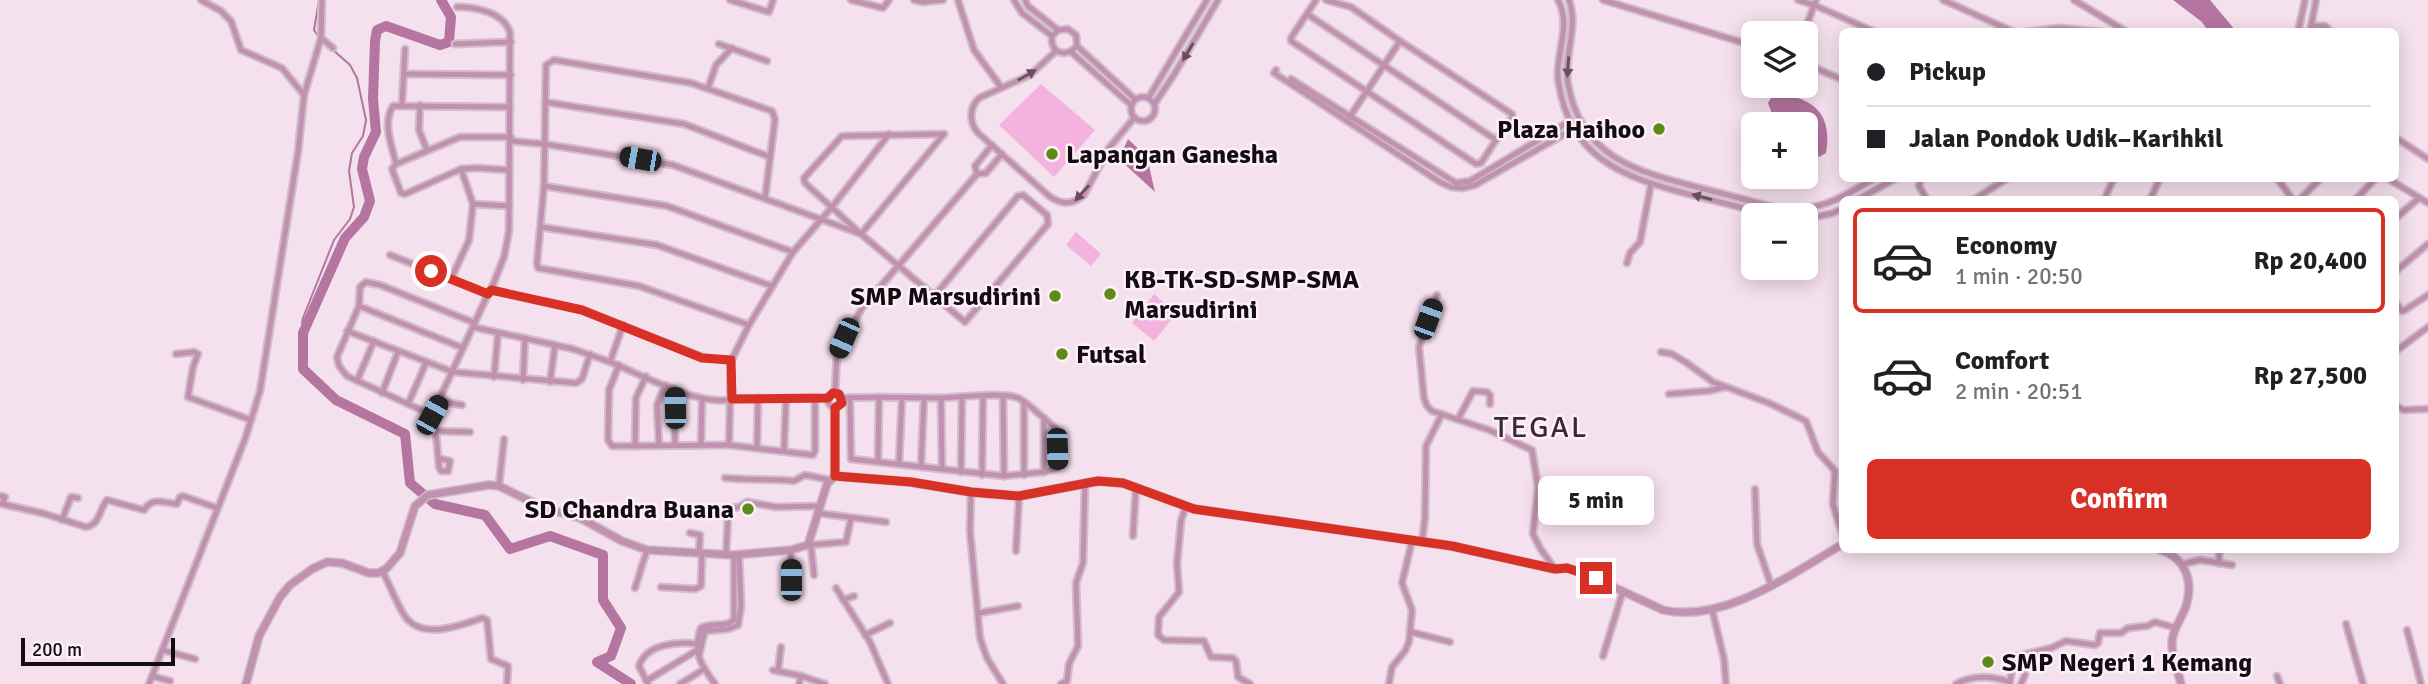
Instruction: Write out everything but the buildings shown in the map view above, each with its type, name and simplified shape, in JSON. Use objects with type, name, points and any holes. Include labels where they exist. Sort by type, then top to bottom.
[{"type":"street","points":[[201,0],[231,21],[241,50],[282,68],[304,95]]},
{"type":"street","points":[[149,684],[260,391],[298,152],[304,95],[320,39],[322,0]]},
{"type":"street","points":[[730,0],[769,12],[772,0]]},
{"type":"street","points":[[851,0],[883,8],[889,0]]},
{"type":"street","points":[[914,0],[943,0]]},
{"type":"street","points":[[958,0],[974,50],[1000,87]]},
{"type":"street","points":[[1014,0],[1022,13],[1052,36],[1056,51],[1071,52],[1077,46]]},
{"type":"street","points":[[1025,0],[1028,6],[1058,30]]},
{"type":"street","points":[[1149,97],[1208,0]]},
{"type":"street","points":[[1155,103],[1218,0]]},
{"type":"street","points":[[1316,0],[1291,38],[1292,41],[1476,164],[1481,163],[1512,118],[1512,114],[1351,7],[1325,0]]},
{"type":"street","points":[[1558,0],[1564,26],[1558,82],[1571,124],[1585,146],[1601,160],[1625,174],[1651,184],[1741,208]]},
{"type":"street","points":[[1569,0],[1573,25],[1568,82],[1572,103],[1595,143],[1608,155],[1653,176],[1778,208],[1819,207],[1839,199]]},
{"type":"street","points":[[1603,0],[1741,42]]},
{"type":"street","points":[[1798,0],[1815,3],[1867,28]]},
{"type":"street","points":[[1943,0],[2005,28]]},
{"type":"street","points":[[2074,0],[2120,28]]},
{"type":"street","points":[[2299,28],[2305,0]]},
{"type":"street","points":[[2310,28],[2316,0]]},
{"type":"street","points":[[1808,21],[1815,3]]},
{"type":"street","points":[[438,458],[432,415],[507,247],[509,206],[511,42],[508,26],[485,10],[457,7]]},
{"type":"street","points":[[1307,14],[1496,140]]},
{"type":"street","points":[[1052,36],[1058,30],[1073,31],[1077,46],[1133,102]]},
{"type":"street","points":[[320,39],[333,48]]},
{"type":"street","points":[[1349,118],[1400,41]]},
{"type":"street","points":[[455,44],[511,42]]},
{"type":"street","points":[[719,44],[767,61]]},
{"type":"street","points":[[709,88],[716,65],[732,48]]},
{"type":"street","points":[[402,105],[405,49]]},
{"type":"street","points":[[1056,51],[1030,75],[979,98],[971,114],[974,128],[1054,200],[1073,202],[1084,195],[1109,148],[1134,118]]},
{"type":"street","points":[[1071,52],[1133,102]]},
{"type":"street","points":[[749,325],[639,286],[538,268],[544,186],[546,65],[554,60],[684,82],[709,88],[774,114],[765,198]]},
{"type":"street","points":[[1818,69],[1839,78]]},
{"type":"street","points":[[1349,118],[1276,70],[1274,73],[1456,183],[1470,181],[1513,159],[1571,124],[1582,124]]},
{"type":"street","points":[[404,74],[511,75]]},
{"type":"street","points":[[1142,96],[1149,97],[1155,103],[1153,117],[1140,121],[1134,118],[1130,112],[1133,102],[1142,96]]},
{"type":"street","points":[[545,102],[684,124],[770,157]]},
{"type":"street","points":[[420,105],[419,130],[428,150]]},
{"type":"street","points":[[396,164],[388,134],[389,112],[393,106],[510,107]]},
{"type":"street","points":[[729,444],[731,360],[749,325],[793,252],[889,134]]},
{"type":"street","points":[[861,234],[944,134],[842,136],[804,178],[805,183],[861,234],[965,322],[1048,224],[1047,215],[1023,195],[1018,196],[935,295]]},
{"type":"street","points":[[508,170],[461,169],[405,194],[401,193],[393,166],[460,137],[511,139],[673,165],[861,234]]},
{"type":"street","points":[[2399,140],[2428,159]]},
{"type":"street","points":[[977,174],[975,166],[992,145]]},
{"type":"street","points":[[835,393],[836,360],[844,338],[866,302],[977,174],[986,173],[1002,154]]},
{"type":"street","points":[[451,279],[468,240],[473,204],[461,169]]},
{"type":"street","points":[[1845,196],[1868,182]]},
{"type":"street","points":[[1864,196],[1889,182]]},
{"type":"street","points":[[1979,196],[2002,182]]},
{"type":"street","points":[[2303,196],[2317,182]]},
{"type":"street","points":[[2359,196],[2372,182]]},
{"type":"street","points":[[2393,182],[2428,203]]},
{"type":"street","points":[[1627,262],[1630,253],[1640,242],[1651,184]]},
{"type":"street","points":[[544,186],[667,206],[793,252]]},
{"type":"street","points":[[2399,215],[2419,198]]},
{"type":"street","points":[[473,204],[509,206]]},
{"type":"street","points":[[1818,216],[1839,210]]},
{"type":"street","points":[[541,227],[657,245],[772,286]]},
{"type":"street","points":[[2399,268],[2428,244]]},
{"type":"street","points":[[390,255],[489,292],[582,310],[702,358],[731,360]]},
{"type":"street","points":[[432,415],[346,376],[337,361],[359,306],[360,287],[366,282],[498,333],[590,354],[702,399],[725,401],[828,398],[835,393]]},
{"type":"street","points":[[1437,295],[1420,342],[1424,401],[1430,409],[1528,446],[1534,452],[1538,493],[1534,534],[1555,569]]},
{"type":"street","points":[[2399,315],[2428,295]]},
{"type":"street","points":[[359,306],[463,348]]},
{"type":"street","points":[[2399,307],[2402,311]]},
{"type":"street","points":[[610,362],[623,325]]},
{"type":"street","points":[[2399,349],[2428,327]]},
{"type":"street","points":[[347,331],[453,372],[523,380],[570,384],[580,382],[590,354]]},
{"type":"street","points":[[494,377],[498,333]]},
{"type":"street","points":[[523,380],[525,338]]},
{"type":"street","points":[[357,381],[374,341]]},
{"type":"street","points":[[550,382],[555,345]]},
{"type":"street","points":[[383,393],[398,352]]},
{"type":"street","points":[[1661,352],[1678,358],[1702,376],[1805,421],[1818,452],[1835,471],[1833,504],[1839,524]]},
{"type":"street","points":[[176,354],[198,354],[192,369],[188,397],[251,420]]},
{"type":"street","points":[[408,404],[426,363]]},
{"type":"street","points":[[619,365],[609,390],[608,443],[612,446],[729,444],[814,454],[814,398]]},
{"type":"street","points":[[635,446],[636,398],[646,376]]},
{"type":"street","points":[[659,445],[657,405],[665,385]]},
{"type":"street","points":[[1669,394],[1725,387]]},
{"type":"street","points":[[674,389],[675,445]]},
{"type":"street","points":[[1458,419],[1473,391],[1487,392],[1490,395],[1490,404]]},
{"type":"street","points":[[835,393],[842,398],[1013,397],[1024,402],[1056,429],[1057,468],[1024,475],[982,475],[878,460],[862,461],[850,457],[850,398]]},
{"type":"street","points":[[878,460],[879,397]]},
{"type":"street","points":[[961,472],[962,397]]},
{"type":"street","points":[[982,475],[983,397]]},
{"type":"street","points":[[1003,397],[1004,476]]},
{"type":"street","points":[[757,447],[758,398]]},
{"type":"street","points":[[784,451],[786,398]]},
{"type":"street","points":[[828,398],[829,405],[835,408]]},
{"type":"street","points":[[835,408],[841,405],[842,398]]},
{"type":"street","points":[[899,463],[902,398]]},
{"type":"street","points":[[921,466],[924,398]]},
{"type":"street","points":[[942,398],[942,469]]},
{"type":"street","points":[[701,445],[702,399]]},
{"type":"street","points":[[440,401],[462,405]]},
{"type":"street","points":[[1024,402],[1024,475]]},
{"type":"street","points":[[814,575],[809,545],[818,510],[832,478],[835,408]]},
{"type":"street","points":[[2399,408],[2404,410],[2428,409]]},
{"type":"street","points":[[1422,542],[1426,446],[1442,414]]},
{"type":"street","points":[[1044,418],[1044,472]]},
{"type":"street","points":[[435,431],[470,432]]},
{"type":"street","points":[[499,486],[504,439]]},
{"type":"street","points":[[725,478],[775,478],[794,481],[804,475],[911,482],[971,492],[1019,496],[1105,481],[1136,486],[1186,506],[1452,546],[1555,569],[1567,568],[1663,610],[1676,613],[1712,609],[1746,597],[1839,546]]},
{"type":"street","points":[[1061,684],[1068,681],[1069,664],[1078,649],[1076,583],[1083,563],[1085,483]]},
{"type":"street","points":[[246,684],[259,636],[280,597],[290,585],[327,562],[342,563],[369,573],[382,571],[392,564],[400,553],[415,506],[428,495],[489,485],[499,486],[544,508],[580,518],[622,541],[647,550],[701,555],[791,550],[809,545],[846,542],[851,518]]},
{"type":"street","points":[[1133,536],[1136,486]]},
{"type":"street","points":[[1755,489],[1757,544],[1771,585]]},
{"type":"street","points":[[971,492],[970,531],[981,643],[1003,684]]},
{"type":"street","points":[[0,496],[5,497],[2,505],[91,527],[107,500],[142,510],[153,501],[177,504],[183,496],[217,508]]},
{"type":"street","points":[[1016,551],[1019,496]]},
{"type":"street","points":[[62,520],[71,498],[78,498]]},
{"type":"street","points":[[698,650],[672,643],[643,658],[639,666],[647,682],[698,650],[706,630],[728,629],[738,625],[741,607],[728,516],[731,508],[747,502],[818,510],[851,518],[886,522]]},
{"type":"street","points":[[1186,506],[1181,521],[1177,564],[1180,592],[1159,617],[1158,635],[1164,640],[1204,640],[1211,657],[1233,658],[1238,677],[1250,684]]},
{"type":"street","points":[[661,587],[695,589],[701,586],[700,535],[690,533]]},
{"type":"street","points":[[1389,684],[1392,667],[1408,648],[1411,632],[1412,610],[1402,583],[1412,541]]},
{"type":"street","points":[[635,588],[647,550]]},
{"type":"street","points":[[791,550],[791,580]]},
{"type":"street","points":[[2168,553],[2176,556],[2183,564],[2188,580],[2188,597],[2172,640],[2181,684]]},
{"type":"street","points":[[2219,553],[2219,563]]},
{"type":"street","points":[[2183,564],[2195,560],[2232,565]]},
{"type":"street","points":[[382,571],[405,616],[414,624],[425,628],[445,629],[482,618],[487,620],[491,659],[508,666],[507,684]]},
{"type":"street","points":[[836,588],[865,635],[888,684]]},
{"type":"street","points":[[1603,656],[1623,591]]},
{"type":"street","points":[[843,600],[854,596]]},
{"type":"street","points":[[979,614],[1018,607]]},
{"type":"street","points":[[1712,609],[1724,659],[1726,684]]},
{"type":"street","points":[[1955,684],[1986,676],[2010,682],[2014,657],[2051,648],[2066,641],[2098,644],[2100,633],[2121,633],[2128,628],[2147,626],[2155,622],[2176,628]]},
{"type":"street","points":[[865,635],[890,623]]},
{"type":"street","points":[[2346,624],[2363,684]]},
{"type":"street","points":[[2407,630],[2421,684]]},
{"type":"street","points":[[1411,632],[1450,642]]},
{"type":"street","points":[[781,647],[776,671],[825,684]]},
{"type":"street","points":[[162,650],[195,659]]},
{"type":"street","points":[[698,650],[704,669],[715,684]]},
{"type":"street","points":[[680,684],[704,669]]},
{"type":"street","points":[[2021,684],[2025,675]]},
{"type":"street","points":[[152,676],[170,681]]},
{"type":"street","points":[[799,684],[801,676]]},
{"type":"street","points":[[2277,676],[2280,684]]},
{"type":"shaded area","points":[[2173,0],[2210,0],[2233,28],[2206,28]]},
{"type":"shaded area","name":"Lapangan Ganesha","points":[[1041,84],[1095,130],[1054,177],[999,125]]},
{"type":"shaded area","points":[[1771,98],[1799,98],[1817,109],[1826,127],[1826,153],[1818,157],[1818,112],[1771,112],[1768,103]]},
{"type":"shaded area","points":[[1128,139],[1147,157],[1155,192],[1119,159]]},
{"type":"shaded area","points":[[1076,232],[1101,254],[1091,266],[1066,245]]},
{"type":"shaded area","points":[[1154,294],[1176,314],[1154,341],[1132,323]]},
{"type":"waterway","points":[[319,0],[314,30],[320,39]]},
{"type":"waterway","points":[[441,0],[451,17],[449,42],[440,45],[386,26],[377,30],[373,99],[376,132],[364,157],[362,169],[370,201],[364,217],[345,238],[303,333],[303,369],[336,400],[405,434],[410,483],[435,504],[485,515],[510,549],[550,536],[603,555],[603,600],[621,628],[611,656],[597,662],[631,684]]},
{"type":"waterway","points":[[306,328],[302,323],[303,318],[334,240],[350,219],[354,207],[349,171],[352,153],[363,136],[366,120],[357,78],[350,65],[332,49]]},
{"type":"place","name":"Plaza Haihoo","points":[[1659,129]]},
{"type":"place","name":"Lapangan Ganesha","points":[[1052,154]]},
{"type":"place","name":"KB-TK-SD-SMP-SMA Marsudirini","points":[[1110,294]]},
{"type":"place","name":"SMP Marsudirini","points":[[1055,296]]},
{"type":"place","name":"Futsal","points":[[1062,354]]},
{"type":"place","name":"SD Chandra Buana","points":[[748,509]]},
{"type":"place","name":"SMP Negeri 1 Kemang","points":[[1988,662]]},
{"type":"district","name":"TEGAL","points":[[1541,427]]},
{"type":"route","points":[[431,271],[488,294],[491,290],[582,310],[702,358],[731,360],[732,399],[828,398],[833,393],[839,394],[842,403],[835,408],[835,476],[911,482],[971,492],[1019,496],[1098,481],[1123,483],[1194,509],[1452,546],[1555,569],[1567,568],[1596,578]]}]
